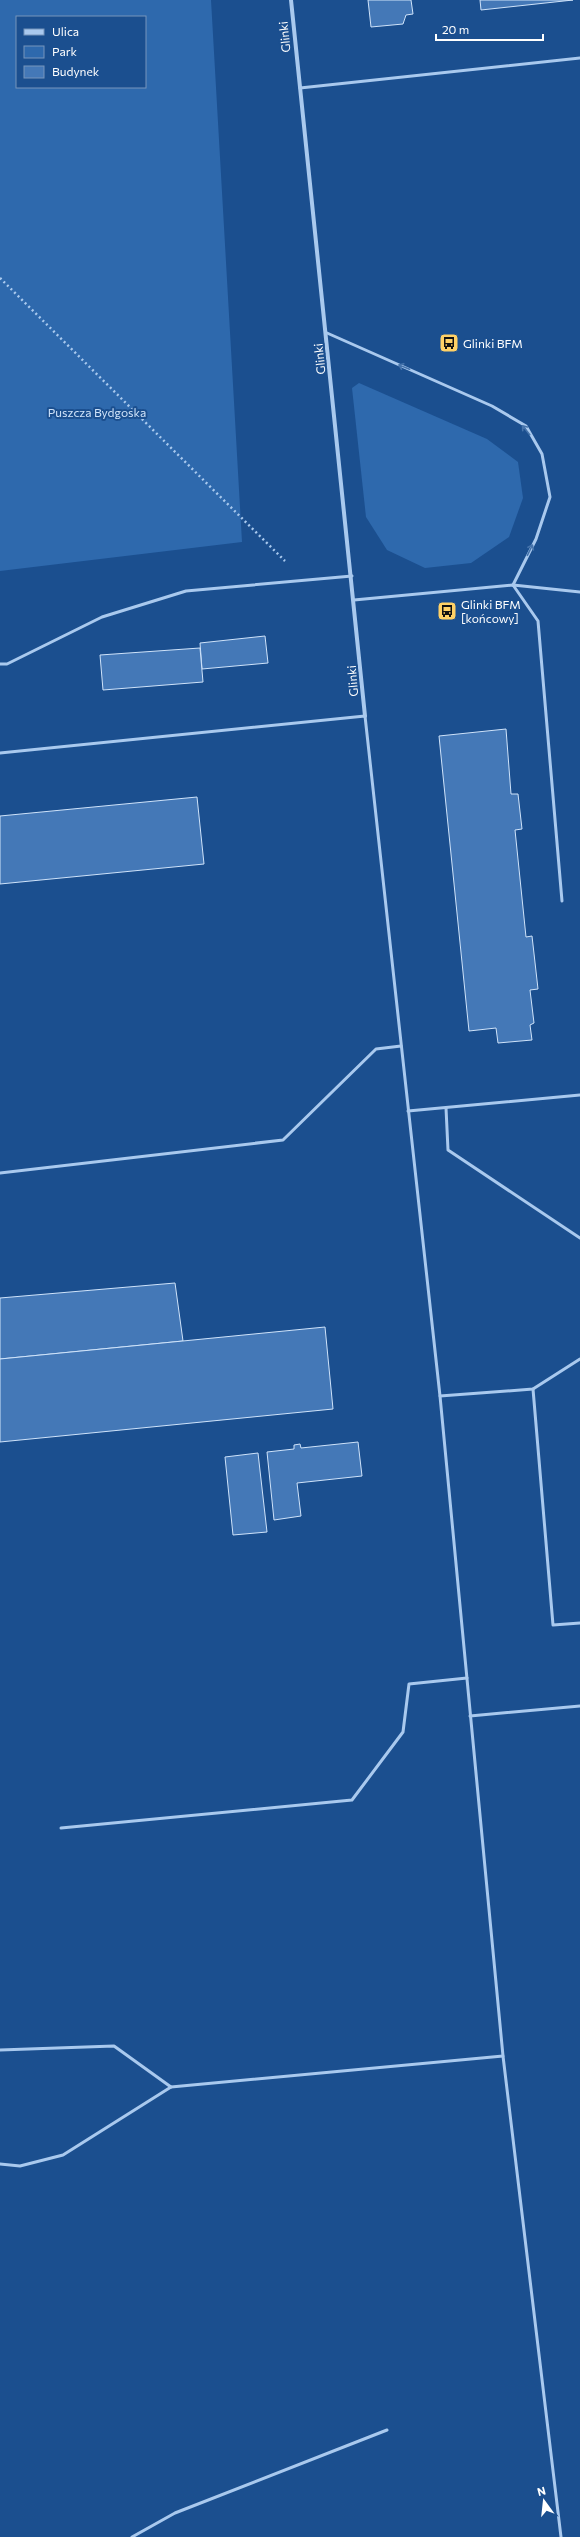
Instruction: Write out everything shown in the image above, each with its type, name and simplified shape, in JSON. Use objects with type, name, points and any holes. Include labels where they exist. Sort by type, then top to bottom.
[{"type":"street","name":"Glinki","points":[[291,0],[327,333],[365,716]]},
{"type":"lane","points":[[300,88],[580,58]]},
{"type":"lane","points":[[327,333],[492,406],[526,426],[542,454],[550,496],[536,539],[513,586]]},
{"type":"lane","points":[[0,664],[7,664],[102,616],[186,591],[352,576]]},
{"type":"lane","points":[[513,586],[538,621],[562,901]]},
{"type":"lane","points":[[354,600],[513,586],[580,592]]},
{"type":"lane","points":[[0,753],[365,716],[440,1396],[503,2056],[560,2537]]},
{"type":"lane","points":[[0,1173],[283,1140],[376,1049],[401,1046]]},
{"type":"lane","points":[[408,1111],[580,1096]]},
{"type":"lane","points":[[446,1108],[448,1150],[580,1238]]},
{"type":"lane","points":[[440,1396],[533,1389],[580,1359]]},
{"type":"lane","points":[[533,1389],[553,1625],[580,1623]]},
{"type":"lane","points":[[61,1828],[352,1800],[403,1732],[408,1684],[466,1678]]},
{"type":"lane","points":[[470,1716],[580,1706]]},
{"type":"lane","points":[[0,2050],[114,2046],[170,2087]]},
{"type":"lane","points":[[0,2164],[20,2166],[63,2155],[170,2087],[503,2056]]},
{"type":"lane","points":[[132,2537],[175,2513],[387,2430]]},
{"type":"path","points":[[0,278],[304,580]]},
{"type":"green space","name":"Puszcza Bydgoska","points":[[0,0],[211,0],[242,542],[0,571]]},
{"type":"green space","points":[[359,383],[487,439],[518,462],[523,498],[509,537],[471,563],[425,568],[387,550],[366,517],[352,388]]},
{"type":"building","points":[[368,0],[411,0],[413,14],[406,15],[403,24],[371,27]]},
{"type":"building","points":[[480,0],[573,0],[481,10]]},
{"type":"building","points":[[265,636],[268,663],[202,669],[200,643]]},
{"type":"building","points":[[200,648],[203,682],[103,690],[100,655]]},
{"type":"building","points":[[506,729],[511,794],[518,794],[522,829],[515,830],[526,937],[532,936],[538,989],[530,990],[534,1023],[530,1025],[532,1040],[498,1043],[496,1028],[469,1031],[439,736]]},
{"type":"building","points":[[197,797],[204,864],[0,884],[0,816]]},
{"type":"building","points":[[175,1283],[183,1341],[0,1359],[0,1298]]},
{"type":"building","points":[[325,1327],[333,1409],[0,1442],[0,1359]]},
{"type":"building","points":[[358,1442],[362,1476],[297,1483],[301,1516],[274,1520],[267,1452],[294,1449],[294,1445],[300,1444],[301,1448]]},
{"type":"building","points":[[258,1453],[267,1532],[233,1535],[225,1457]]},
{"type":"place","name":"Glinki BFM","points":[[449,343]]},
{"type":"place","name":"Glinki BFM [końcowy]","points":[[447,611]]}]
